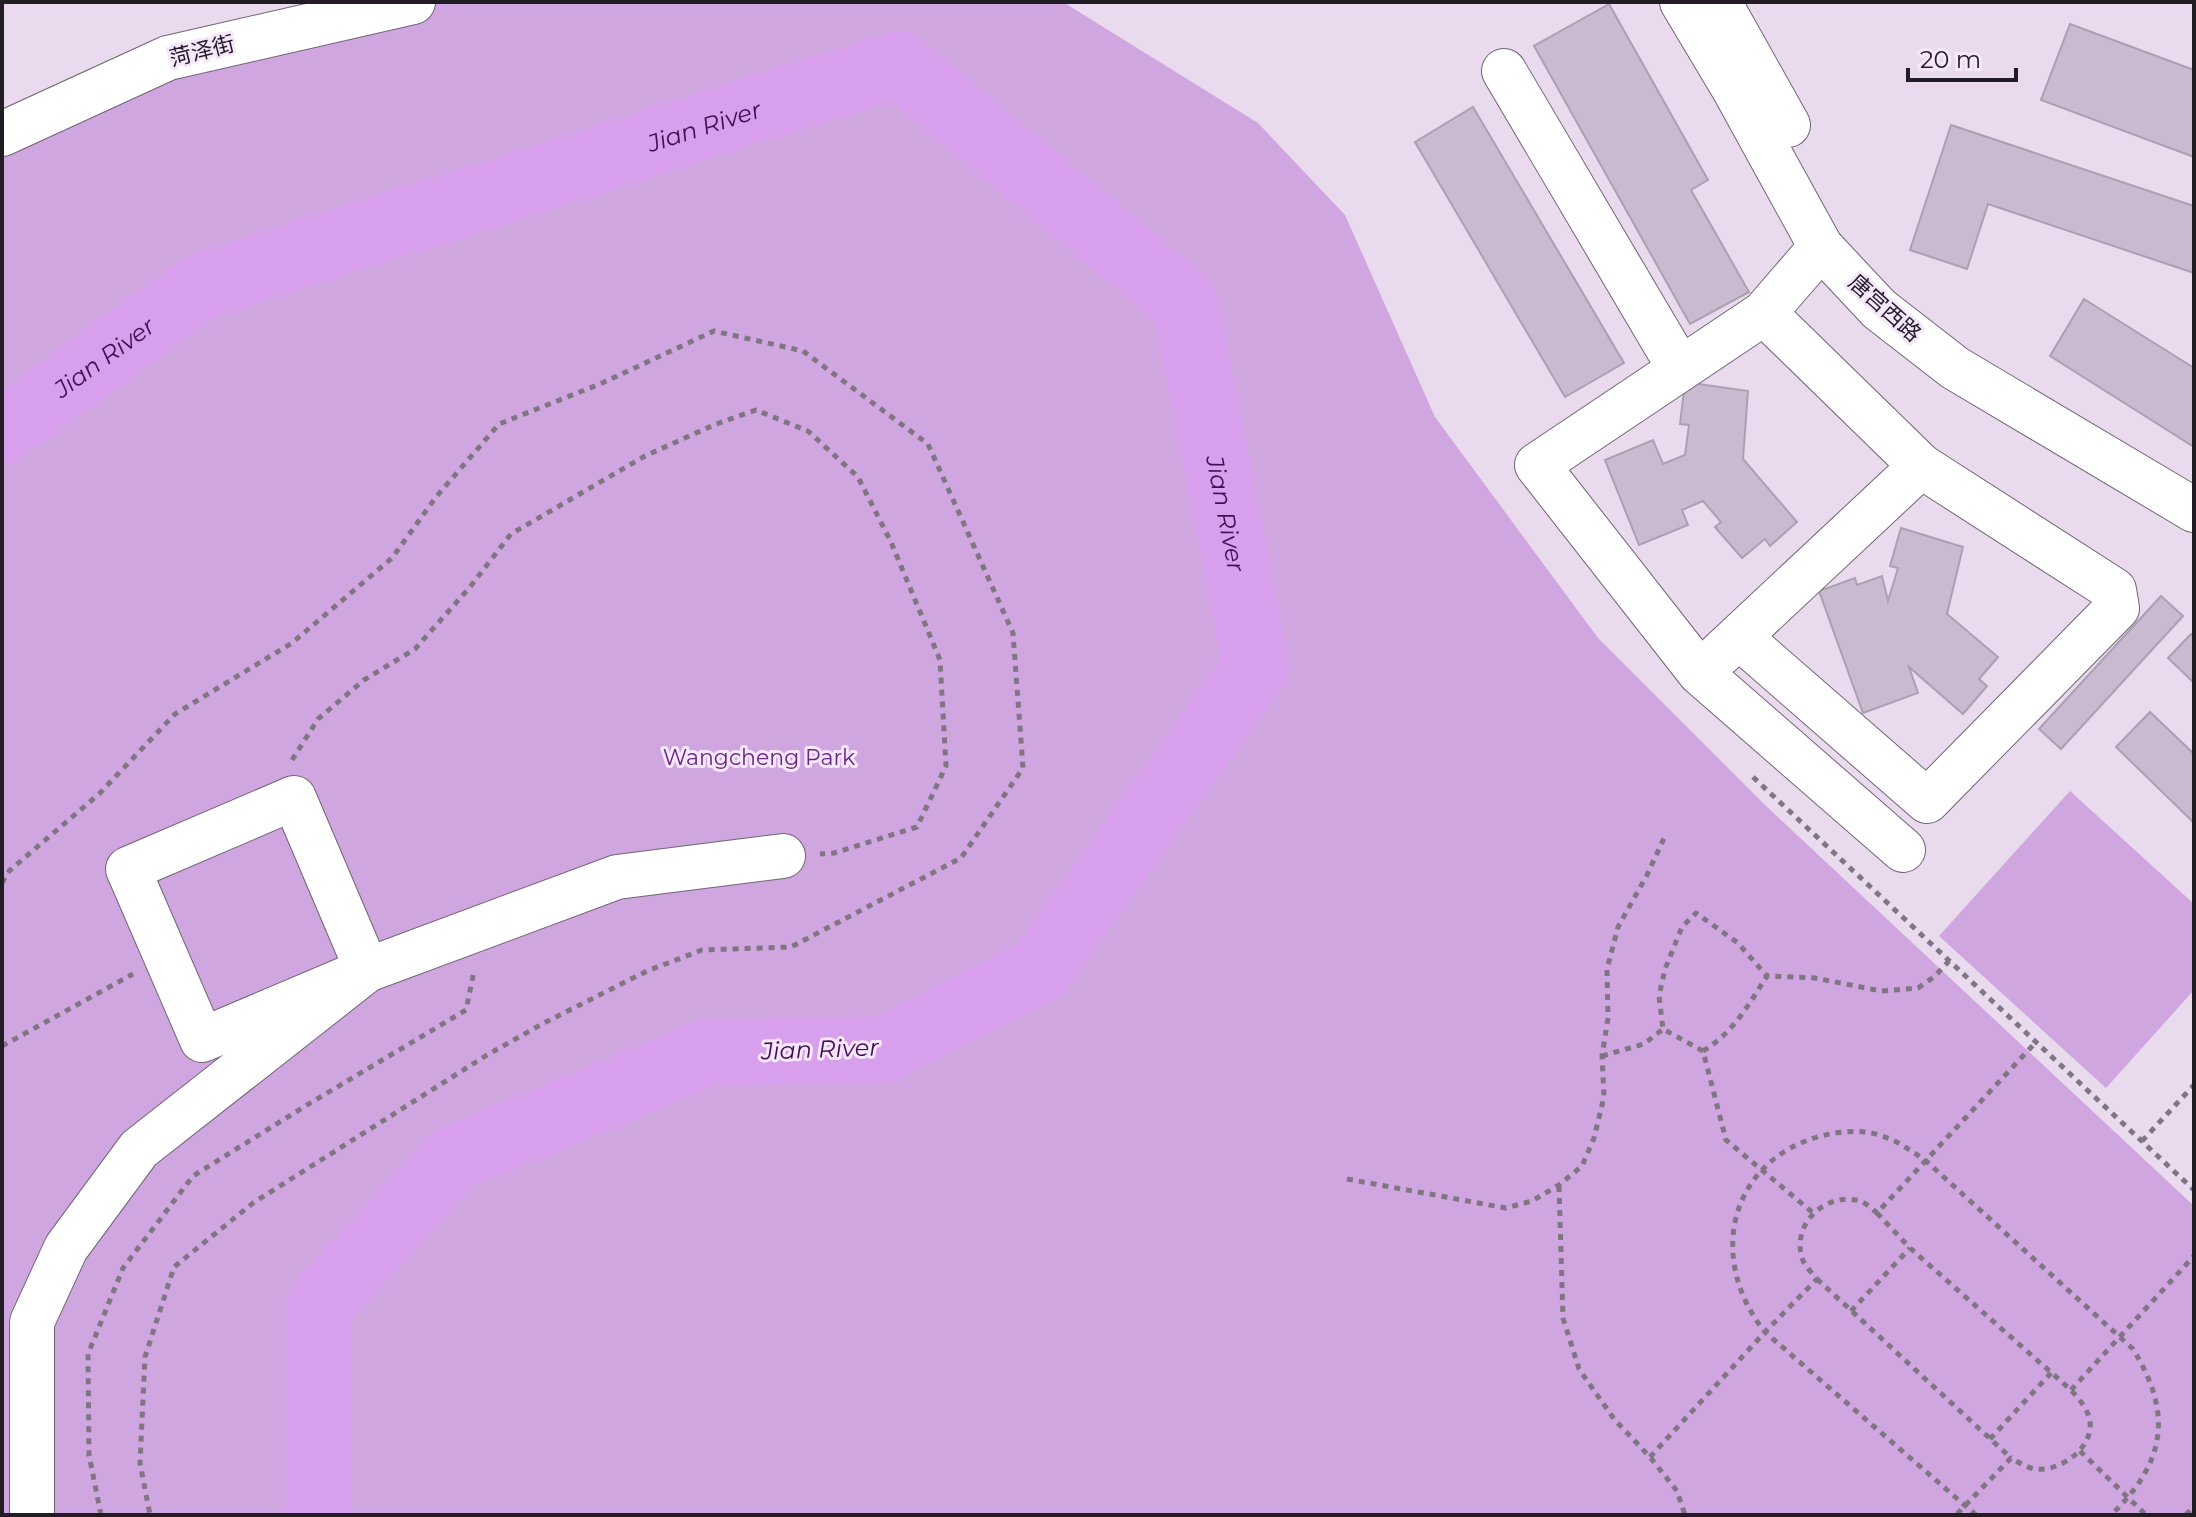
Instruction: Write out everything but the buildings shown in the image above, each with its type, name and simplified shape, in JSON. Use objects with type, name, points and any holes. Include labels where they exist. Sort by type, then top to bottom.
[{"type":"street","name":"菏泽街","points":[[2,134],[168,58],[413,2]]},
{"type":"street","name":"唐宫西路","points":[[1682,2],[1821,247],[1879,309],[1955,368],[2194,510]]},
{"type":"street","name":"唐宫西路","points":[[1719,2],[1848,237],[1898,296],[1971,353],[2194,481]]},
{"type":"street","points":[[1504,71],[1680,369]]},
{"type":"street","points":[[1821,247],[1764,313],[1537,465],[1700,673],[1903,850]]},
{"type":"street","points":[[1739,637],[1927,801],[2117,608],[2114,590],[1921,466],[1764,313]]},
{"type":"street","points":[[1700,673],[1921,466]]},
{"type":"street","points":[[367,970],[294,798],[128,869],[202,1040],[367,970],[617,877],[783,856]]},
{"type":"street","points":[[32,1515],[32,1322],[66,1248],[139,1149],[367,970]]},
{"type":"path","points":[[2,883],[9,871],[99,794],[175,714],[292,643],[392,558],[436,497],[499,424],[600,384],[714,331],[803,351],[928,444],[1013,633],[1023,768],[961,858],[791,947],[702,950],[647,971],[544,1023],[487,1055],[253,1203],[174,1267],[145,1357],[140,1463],[150,1515]]},
{"type":"path","points":[[294,798],[292,759],[318,719],[364,680],[415,649],[470,587],[511,534],[645,456],[756,410],[808,431],[858,477],[891,542],[940,660],[946,766],[917,827],[834,853],[783,856]]},
{"type":"path","points":[[1748,773],[2194,1190]]},
{"type":"path","points":[[1347,1179],[1506,1208],[1532,1201],[1582,1166],[1594,1138],[1604,1097],[1602,1056],[1608,1018],[1607,969],[1618,927],[1665,836]]},
{"type":"path","points":[[1663,1029],[1659,996],[1665,969],[1682,927],[1696,913],[1738,943],[1767,976],[1815,978],[1881,991],[1918,988],[1949,961]]},
{"type":"path","points":[[101,1515],[89,1455],[88,1354],[123,1268],[193,1176],[466,1010],[482,926]]},
{"type":"path","points":[[2,1046],[165,956]]},
{"type":"path","points":[[1703,1051],[1718,1042],[1743,1014],[1767,976]]},
{"type":"path","points":[[1602,1056],[1644,1044],[1663,1029]]},
{"type":"path","points":[[1663,1029],[1703,1051],[1726,1140],[1812,1212]]},
{"type":"path","points":[[1877,1213],[2036,1042]]},
{"type":"path","points":[[2142,1141],[2194,1085]]},
{"type":"path","points":[[1976,1515],[1765,1332],[1752,1315],[1734,1268],[1732,1241],[1736,1217],[1746,1193],[1762,1169],[1779,1154],[1803,1141],[1856,1131],[1879,1135],[1901,1144],[1925,1160],[2133,1349],[2151,1382],[2156,1403],[2158,1427],[2155,1450],[2149,1468],[2128,1499],[2111,1515]]},
{"type":"path","points":[[1559,1185],[1563,1318],[1579,1369],[1614,1419],[1677,1491],[1685,1515]]},
{"type":"path","points":[[1836,1199],[1859,1200],[1877,1213],[1910,1248],[2071,1390],[2085,1406],[2090,1428],[2080,1451],[2057,1468],[2033,1469],[2011,1458],[1817,1279],[1802,1260],[1800,1237],[1812,1212],[1836,1199]]},
{"type":"path","points":[[1851,1311],[1910,1248]]},
{"type":"path","points":[[2071,1390],[2194,1256]]},
{"type":"path","points":[[1650,1457],[1817,1279]]},
{"type":"path","points":[[1990,1439],[2051,1373]]},
{"type":"path","points":[[2080,1451],[2146,1515]]},
{"type":"path","points":[[1956,1515],[2011,1458]]},
{"type":"path","points":[[2186,1515],[2194,1506]]},
{"type":"green space","name":"Wangcheng Park","points":[[341,2],[1063,2],[1258,123],[1345,215],[1435,417],[1598,638],[1766,806],[2194,1206],[2194,1515],[2,1515],[2,140]]},
{"type":"green space","points":[[2070,791],[2194,904],[2194,990],[2106,1088],[1939,936]]},
{"type":"waterway","name":"Jian River","points":[[2,431],[202,286],[898,64],[1185,302],[1256,667],[1040,969],[886,1049],[707,1053],[453,1159],[319,1305],[318,1515]]}]
